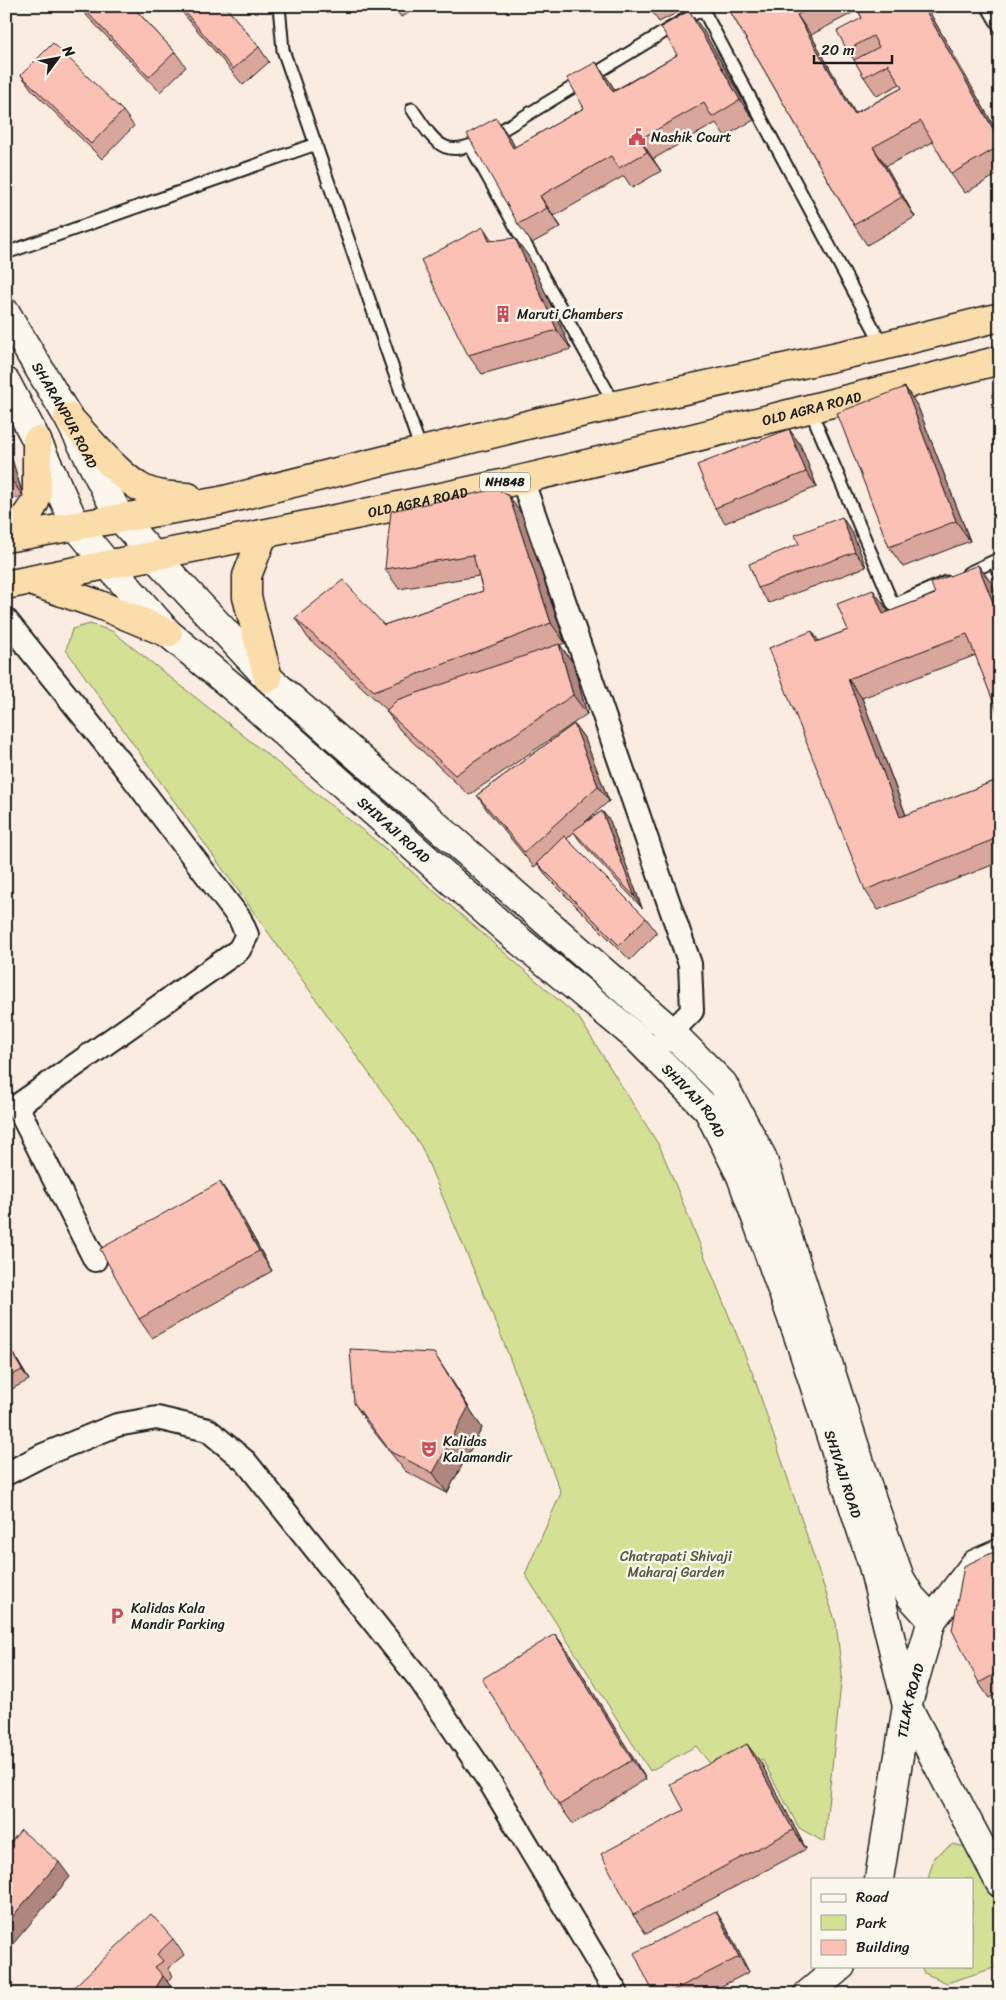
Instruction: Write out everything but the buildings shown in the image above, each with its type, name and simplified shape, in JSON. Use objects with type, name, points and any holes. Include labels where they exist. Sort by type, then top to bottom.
[{"type":"highway","points":[[6,536],[220,501],[422,450],[883,346],[1000,317]]},
{"type":"highway","name":"OLD AGRA ROAD","points":[[18,583],[263,535],[522,479],[810,410],[1000,360]]},
{"type":"highway","points":[[68,417],[127,479],[143,489],[157,494],[220,501]]},
{"type":"highway","points":[[6,536],[31,512],[37,496],[37,441]]},
{"type":"highway","points":[[263,535],[247,576],[247,598],[268,678]]},
{"type":"highway","points":[[18,583],[100,605],[168,634]]},
{"type":"main road","name":"SHARANPUR ROAD","points":[[6,313],[68,417],[120,518]]},
{"type":"main road","points":[[6,382],[37,441],[76,526]]},
{"type":"main road","name":"SHIVAJI ROAD","points":[[120,518],[268,678],[671,1033],[723,1084],[762,1157],[871,1498],[900,1578],[911,1597],[932,1620]]},
{"type":"main road","name":"SHIVAJI ROAD","points":[[76,526],[108,566],[168,634],[241,694],[508,932],[637,1038],[708,1110],[741,1176],[798,1335],[873,1566],[907,1706],[1000,1883]]},
{"type":"main road","name":"TILAK ROAD","points":[[880,1878],[907,1706],[932,1620],[975,1564],[1000,1553]]},
{"type":"main road","points":[[808,1994],[839,1968]]},
{"type":"street","points":[[522,479],[690,964],[692,1011],[651,1053]]},
{"type":"street","points":[[6,620],[136,782],[240,919],[248,935],[238,950],[11,1109],[94,1260]]},
{"type":"street","points":[[6,1474],[43,1455],[117,1425],[157,1418],[208,1430],[238,1455],[246,1462],[420,1680],[491,1784],[617,1994]]},
{"type":"lane","points":[[279,6],[283,50],[422,450]]},
{"type":"lane","points":[[987,6],[1000,28]]},
{"type":"lane","points":[[412,109],[432,139],[450,149],[471,147],[642,47],[702,8],[883,346]]},
{"type":"lane","points":[[6,253],[316,144]]},
{"type":"lane","points":[[471,147],[615,405]]},
{"type":"lane","points":[[810,410],[893,606],[994,561],[1000,576]]},
{"type":"green space","name":"Chatrapati Shivaji Maharaj Garden","points":[[90,624],[112,631],[386,849],[579,1018],[660,1147],[754,1377],[836,1623],[842,1674],[824,1842],[799,1828],[762,1759],[723,1780],[696,1746],[650,1771],[525,1574],[561,1493],[497,1325],[421,1146],[66,650],[72,629]]},
{"type":"green space","points":[[953,1844],[966,1847],[1000,1907],[1000,1966],[947,1983],[924,1973],[922,1968],[974,1968],[974,1878],[928,1878],[934,1857]]},
{"type":"place","name":"Nashik Court","points":[[637,137]]},
{"type":"place","name":"Maruti Chambers","points":[[503,314]]},
{"type":"place","name":"Kalidas Kalamandir","points":[[429,1449]]},
{"type":"place","name":"Kalidas Kala Mandir Parking","points":[[117,1616]]}]
